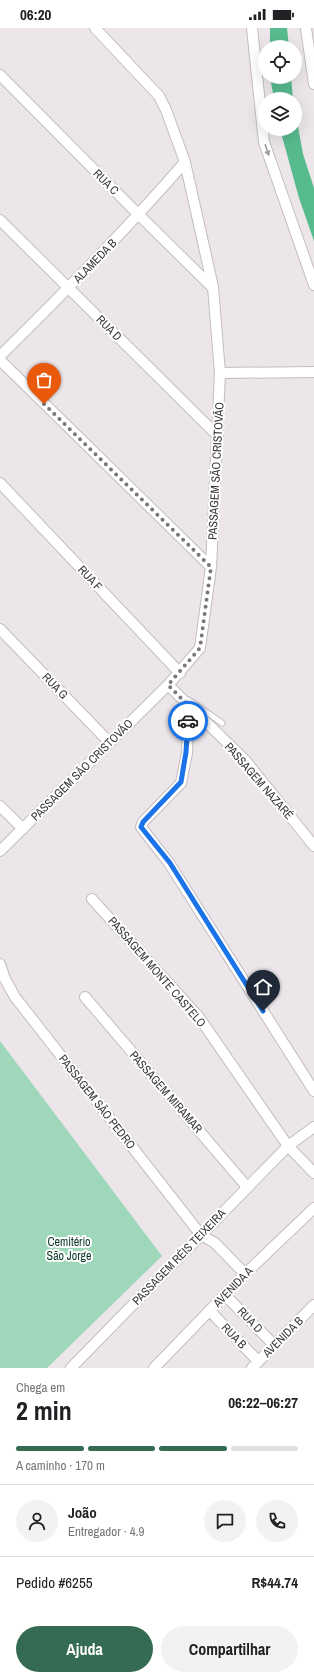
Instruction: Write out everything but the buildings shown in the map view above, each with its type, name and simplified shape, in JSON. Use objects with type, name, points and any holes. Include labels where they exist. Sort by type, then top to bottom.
[{"type":"street","name":"PASSAGEM SÃO CRISTOVÃO","points":[[0,851],[180,673],[200,648],[211,567],[220,373],[212,287],[185,162],[166,110],[159,96],[95,28]]},
{"type":"street","points":[[252,28],[264,142],[314,285]]},
{"type":"street","points":[[306,28],[314,84]]},
{"type":"street","name":"RUA C","points":[[0,75],[212,287]]},
{"type":"street","name":"ALAMEDA B","points":[[0,356],[69,288],[139,215],[185,162]]},
{"type":"street","name":"RUA D","points":[[0,220],[218,436]]},
{"type":"street","points":[[0,360],[211,567]]},
{"type":"street","points":[[220,373],[314,372]]},
{"type":"street","name":"RUA F","points":[[0,483],[180,673]]},
{"type":"street","name":"RUA G","points":[[0,629],[110,743]]},
{"type":"street","name":"PASSAGEM NAZARÉ","points":[[168,685],[245,760],[314,846]]},
{"type":"street","points":[[189,706],[186,752],[181,782],[143,822],[141,827],[170,863],[314,1091]]},
{"type":"street","points":[[0,806],[23,829]]},
{"type":"street","name":"PASSAGEM MONTE CASTELO","points":[[92,899],[198,1016],[288,1146],[314,1173]]},
{"type":"street","name":"PASSAGEM SÃO PEDRO","points":[[0,964],[5,979],[15,997],[201,1235],[215,1243],[245,1274]]},
{"type":"street","name":"PASSAGEM MIRAMAR","points":[[85,997],[247,1186]]},
{"type":"street","name":"PASSAGEM RÉIS TEIXEIRA","points":[[71,1368],[247,1186],[288,1146],[314,1127]]},
{"type":"street","name":"AVENIDA A","points":[[154,1368],[245,1274],[314,1208]]},
{"type":"street","name":"RUA D","points":[[225,1295],[274,1346]]},
{"type":"street","name":"AVENIDA B","points":[[255,1365],[314,1305]]},
{"type":"street","name":"RUA B","points":[[210,1311],[255,1365]]},
{"type":"lane","points":[[168,685],[222,723]]},
{"type":"green space","name":"Cemitério São Jorge","points":[[0,1041],[162,1256],[47,1368],[0,1368]]},
{"type":"shaded area","points":[[270,28],[287,28],[288,40],[270,40]]},
{"type":"shaded area","points":[[271,84],[292,84],[292,92],[273,92]]},
{"type":"shaded area","points":[[282,136],[300,136],[303,154],[314,188],[314,241],[299,198]]},
{"type":"way so far","points":[[44,404],[211,567],[200,648],[180,673],[168,685],[189,706],[188,721]]},
{"type":"route","points":[[188,721],[186,752],[181,782],[143,822],[141,827],[170,863],[263,1011]]}]
